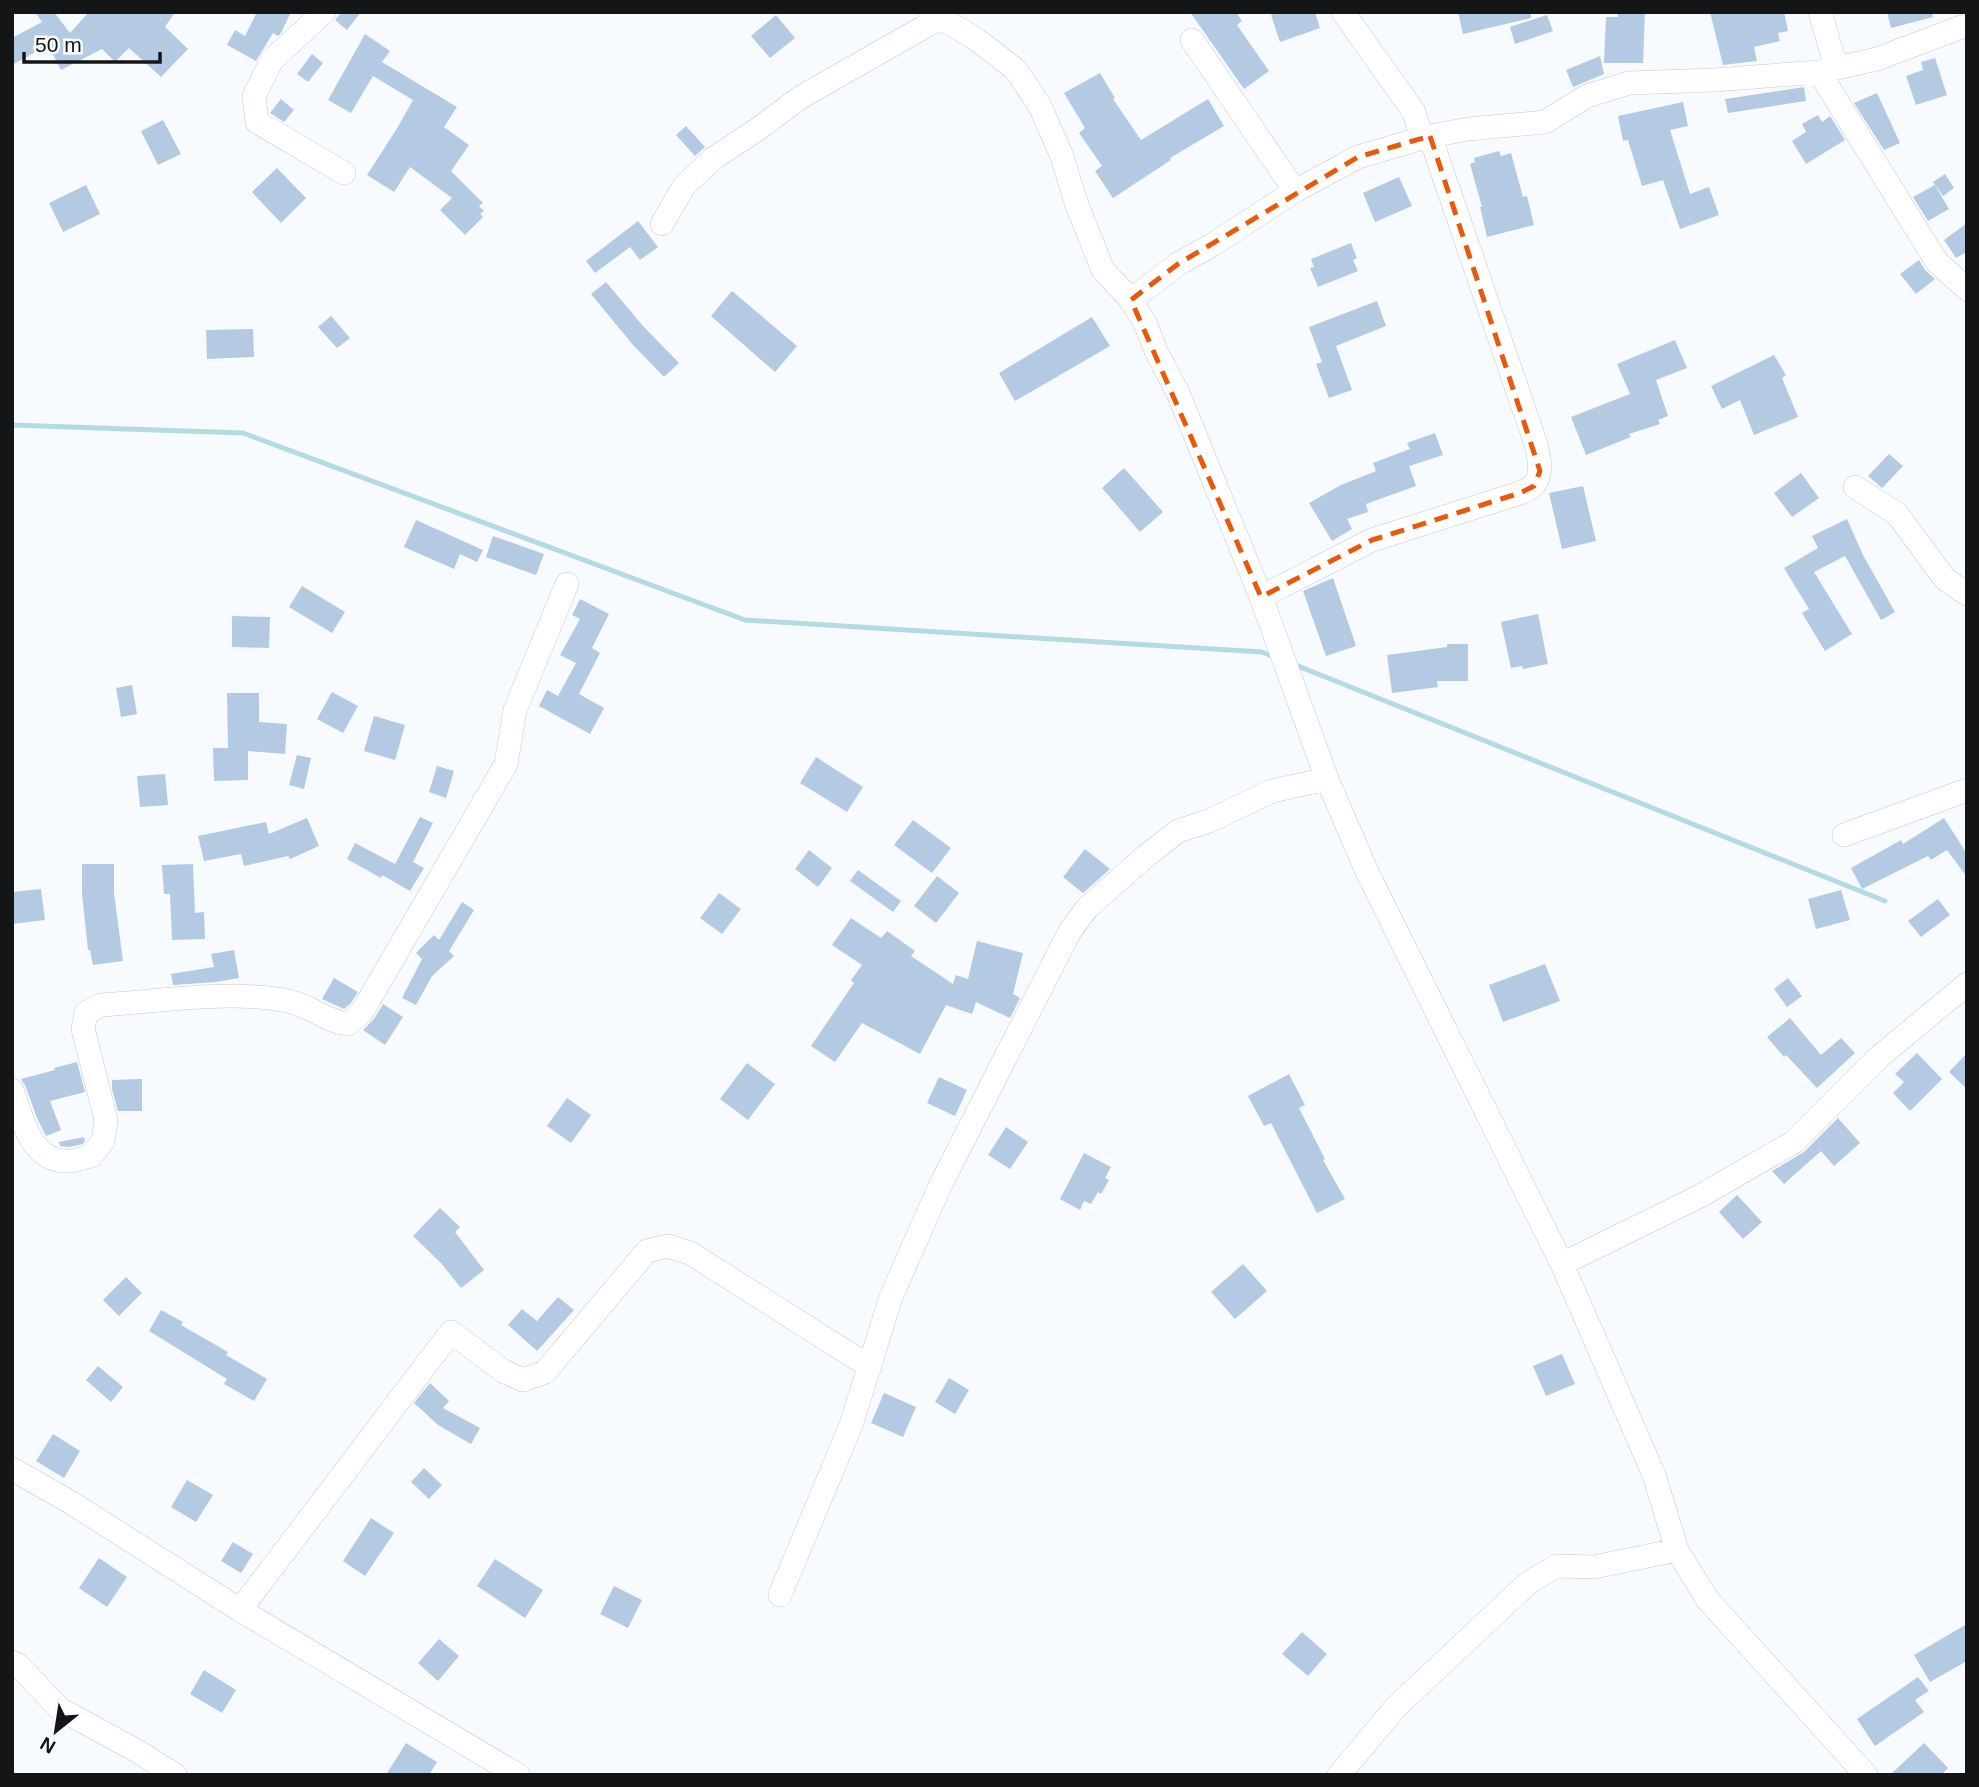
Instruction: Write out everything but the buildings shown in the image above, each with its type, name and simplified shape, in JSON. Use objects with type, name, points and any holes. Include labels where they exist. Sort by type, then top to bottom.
[{"type":"street","points":[[324,12],[272,60],[254,96],[257,122],[344,173]]},
{"type":"street","points":[[1261,597],[1372,540],[1520,493],[1534,486],[1541,471],[1530,427],[1426,138],[1414,112],[1343,12]]},
{"type":"street","points":[[1820,12],[1828,70],[1937,262],[1967,289]]},
{"type":"street","points":[[662,224],[684,186],[714,158],[800,97],[935,15],[976,39],[1016,70],[1040,106],[1061,154],[1077,205],[1103,270],[1131,300],[1145,323],[1178,393],[1261,597],[1327,779],[1368,874],[1562,1264],[1654,1475],[1678,1550],[1707,1599],[1866,1775]]},
{"type":"street","points":[[1131,300],[1178,264],[1296,191],[1358,157],[1426,138],[1493,125],[1545,122],[1587,96],[1629,83],[1714,80],[1828,70],[1877,59],[1967,25]]},
{"type":"street","points":[[1192,40],[1296,191]]},
{"type":"street","points":[[1855,486],[1897,514],[1945,579],[1967,594]]},
{"type":"street","points":[[12,1090],[31,1140],[45,1156],[64,1161],[91,1156],[103,1141],[106,1120],[83,1029],[86,1013],[101,1004],[242,996],[292,1002],[335,1023],[348,1024],[362,1013],[506,764],[515,710],[567,584]]},
{"type":"street","points":[[780,1595],[851,1425],[891,1297],[940,1186],[1070,931],[1087,908],[1178,831],[1209,821],[1272,791],[1327,779]]},
{"type":"street","points":[[1844,835],[1967,790]]},
{"type":"street","points":[[1562,1264],[1700,1196],[1794,1142],[1879,1057],[1967,984]]},
{"type":"street","points":[[1562,1264],[1687,1195]]},
{"type":"street","points":[[240,1611],[452,1332],[503,1371],[523,1380],[545,1372],[647,1251],[668,1246],[690,1253],[870,1367]]},
{"type":"street","points":[[12,1469],[70,1502],[240,1611],[518,1775]]},
{"type":"street","points":[[1339,1775],[1396,1707],[1528,1583],[1557,1566],[1594,1567],[1678,1550]]},
{"type":"street","points":[[12,1662],[60,1709],[175,1775]]},
{"type":"highlighted area","points":[[1430,136],[1540,471],[1534,486],[1520,493],[1372,540],[1261,597],[1131,300],[1178,264],[1358,157]]},
{"type":"waterway","points":[[12,425],[243,433],[745,620],[1262,652],[1274,657]]},
{"type":"waterway","points":[[1293,664],[1885,901]]}]
